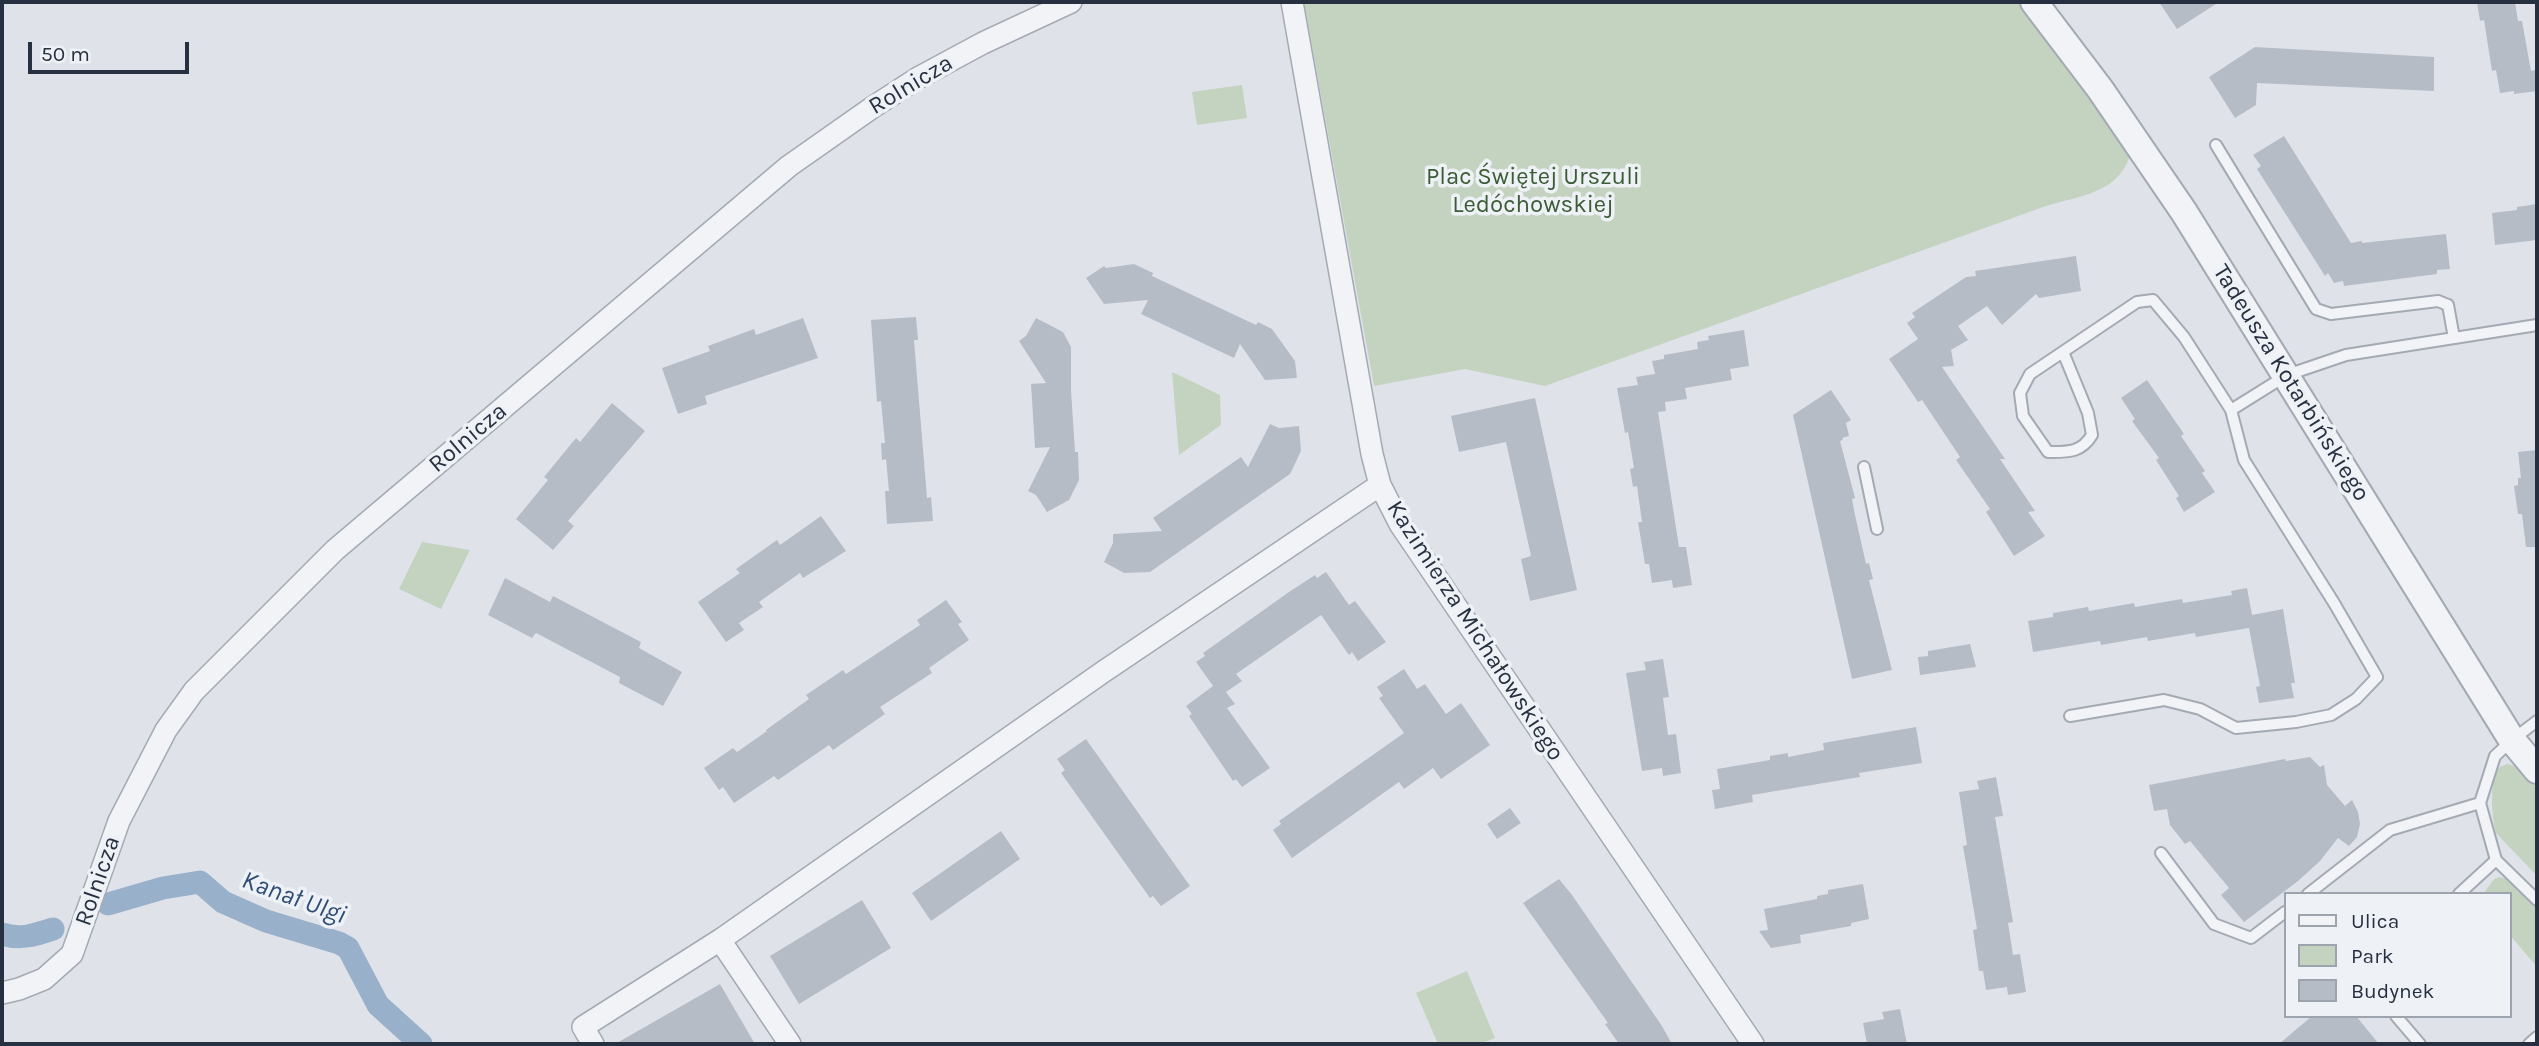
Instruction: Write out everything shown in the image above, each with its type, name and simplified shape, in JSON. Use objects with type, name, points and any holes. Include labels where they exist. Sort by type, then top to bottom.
[{"type":"street","name":"Rolnicza","points":[[2,993],[44,979],[72,954],[119,821],[166,730],[194,691],[335,550],[789,166],[918,78],[983,43],[1071,2]]},
{"type":"street","name":"Kazimierza Michałowskiego","points":[[1292,2],[1359,382],[1380,485],[1400,524],[1753,1044]]},
{"type":"street","name":"Tadeusza Kotarbińskiego","points":[[2034,2],[2100,89],[2162,179],[2287,375],[2512,740],[2537,770]]},
{"type":"street","points":[[588,1035],[1114,664],[1380,485]]},
{"type":"street","points":[[720,940],[790,1044]]},
{"type":"lane","points":[[2216,145],[2316,309],[2331,314],[2438,301],[2448,304],[2454,338]]},
{"type":"lane","points":[[2063,352],[2088,413],[2092,435],[2086,445],[2072,452],[2048,452],[2023,415],[2020,393],[2030,374],[2137,302],[2153,300],[2184,337],[2231,411],[2244,460],[2377,677],[2356,699],[2331,715],[2296,722],[2236,728],[2200,709],[2164,700],[2070,716]]},
{"type":"lane","points":[[2231,411],[2287,375],[2346,355],[2537,325]]},
{"type":"lane","points":[[1864,467],[1878,529]]},
{"type":"lane","points":[[2537,722],[2495,756],[2480,803],[2496,860],[2537,900]]},
{"type":"lane","points":[[2311,892],[2390,830],[2480,803]]},
{"type":"lane","points":[[2161,853],[2214,924],[2251,938],[2284,913]]},
{"type":"lane","points":[[2461,892],[2496,860]]},
{"type":"lane","points":[[2398,1018],[2420,1044]]},
{"type":"lane","points":[[2529,1044],[2537,1037]]},
{"type":"green space","name":"Plac Świętej Urszuli Ledóchowskiej","points":[[1304,2],[2019,2],[2085,87],[2130,155],[2117,178],[2096,191],[2046,206],[1545,386],[1465,369],[1374,386]]},
{"type":"green space","points":[[1242,85],[1247,118],[1197,125],[1192,92]]},
{"type":"green space","points":[[1172,372],[1220,395],[1221,425],[1179,455]]},
{"type":"green space","points":[[422,542],[470,550],[441,609],[399,589]]},
{"type":"green space","points":[[2507,764],[2520,767],[2537,787],[2537,876],[2496,833],[2492,810],[2494,775],[2500,767]]},
{"type":"green space","points":[[2500,877],[2510,880],[2537,908],[2537,967],[2511,936],[2511,892],[2484,892],[2494,879]]},
{"type":"green space","points":[[1467,971],[1495,1038],[1480,1044],[1438,1044],[1416,993]]},
{"type":"building","points":[[2159,2],[2219,2],[2177,29]]},
{"type":"building","points":[[2477,2],[2515,2],[2518,21],[2522,21],[2531,71],[2535,70],[2537,91],[2500,93],[2496,70],[2492,71],[2484,20],[2480,21]]},
{"type":"building","points":[[2255,47],[2434,57],[2434,91],[2257,83],[2256,105],[2235,118],[2209,77]]},
{"type":"building","points":[[2284,136],[2351,243],[2446,234],[2450,269],[2437,270],[2437,274],[2344,286],[2343,281],[2334,283],[2328,273],[2325,276],[2257,169],[2261,166],[2253,155]]},
{"type":"building","points":[[2537,204],[2537,240],[2495,245],[2492,213]]},
{"type":"building","points":[[2076,256],[2081,291],[2039,298],[2036,294],[2002,325],[1987,306],[1958,326],[1968,340],[1951,350],[1954,366],[1942,367],[2005,459],[2000,459],[2035,511],[2028,512],[2045,536],[2014,556],[1986,512],[1990,509],[1956,460],[1960,457],[1922,400],[1918,402],[1889,359],[1918,339],[1907,323],[1915,317],[1912,313],[1966,277],[1976,276],[1975,271]]},
{"type":"building","points":[[1134,264],[1153,273],[1152,276],[1256,325],[1258,322],[1272,329],[1295,361],[1297,378],[1265,380],[1240,344],[1234,358],[1141,314],[1148,300],[1104,304],[1086,278],[1104,266],[1106,268]]},
{"type":"building","points":[[916,317],[918,340],[914,340],[927,498],[931,497],[933,521],[887,524],[885,491],[889,491],[886,459],[882,460],[881,443],[885,443],[881,401],[877,402],[871,320]]},
{"type":"building","points":[[803,318],[818,358],[705,396],[707,404],[678,414],[662,368],[710,351],[708,346],[754,329],[756,335]]},
{"type":"building","points":[[1036,318],[1063,332],[1071,347],[1075,452],[1078,452],[1079,480],[1069,500],[1047,512],[1036,495],[1028,491],[1050,447],[1035,448],[1031,384],[1046,383],[1019,341],[1026,336]]},
{"type":"building","points":[[1744,330],[1749,366],[1730,369],[1732,380],[1685,388],[1687,399],[1665,402],[1666,411],[1658,412],[1679,547],[1686,547],[1692,585],[1673,588],[1672,580],[1652,583],[1649,564],[1645,564],[1638,522],[1642,522],[1637,486],[1633,487],[1630,469],[1634,468],[1617,388],[1638,385],[1636,377],[1655,374],[1652,361],[1664,359],[1664,355],[1698,349],[1697,342],[1709,340],[1708,336]]},
{"type":"building","points":[[2147,380],[2184,434],[2181,436],[2205,471],[2202,473],[2215,492],[2184,512],[2176,498],[2179,496],[2156,460],[2159,458],[2132,421],[2135,419],[2121,398]]},
{"type":"building","points":[[1831,390],[1851,420],[1846,423],[1849,436],[1840,441],[1855,498],[1852,499],[1866,564],[1869,563],[1873,579],[1869,580],[1892,670],[1852,679],[1793,415]]},
{"type":"building","points":[[1535,398],[1577,590],[1530,601],[1521,559],[1531,556],[1506,442],[1459,452],[1451,416]]},
{"type":"building","points":[[612,403],[645,431],[568,521],[574,526],[553,550],[516,519],[548,480],[544,477],[576,438],[580,442]]},
{"type":"building","points":[[1270,424],[1279,428],[1299,426],[1301,451],[1290,474],[1150,572],[1124,573],[1104,562],[1113,543],[1113,534],[1162,531],[1153,518],[1241,457],[1248,467]]},
{"type":"building","points":[[2537,450],[2537,547],[2526,547],[2522,514],[2518,514],[2514,486],[2518,485],[2518,478],[2521,478],[2518,452]]},
{"type":"building","points":[[821,516],[846,551],[803,578],[800,573],[759,602],[763,607],[739,623],[744,630],[726,642],[698,602],[740,573],[736,569],[777,540],[780,545]]},
{"type":"building","points":[[1326,572],[1349,605],[1355,601],[1386,642],[1358,661],[1352,652],[1349,655],[1321,615],[1236,674],[1242,681],[1226,692],[1235,704],[1227,708],[1270,768],[1242,787],[1236,779],[1233,781],[1189,716],[1192,714],[1186,706],[1213,686],[1196,662],[1205,656],[1203,653],[1289,592],[1315,575],[1317,578]]},
{"type":"building","points":[[505,578],[550,602],[553,596],[641,642],[639,648],[682,672],[663,706],[619,683],[620,677],[536,633],[532,638],[488,615]]},
{"type":"building","points":[[2247,588],[2252,615],[2283,609],[2295,683],[2291,683],[2294,698],[2259,703],[2256,687],[2260,686],[2249,628],[2196,637],[2195,633],[2148,641],[2147,637],[2101,645],[2100,641],[2033,652],[2028,621],[2053,617],[2053,613],[2088,607],[2089,611],[2134,603],[2135,607],[2182,599],[2183,603],[2232,595],[2231,591]]},
{"type":"building","points":[[946,600],[962,622],[958,624],[969,640],[929,668],[932,673],[880,707],[885,714],[833,750],[829,745],[778,780],[774,776],[734,803],[723,787],[719,790],[704,768],[733,748],[737,752],[767,731],[809,699],[806,695],[843,670],[846,674],[920,625],[917,620]]},
{"type":"building","points":[[1970,644],[1976,667],[1920,675],[1918,657],[1928,656],[1928,651]]},
{"type":"building","points":[[1663,659],[1669,697],[1663,698],[1668,735],[1676,734],[1681,773],[1663,776],[1662,768],[1642,771],[1626,673],[1646,670],[1644,662]]},
{"type":"building","points":[[1404,669],[1417,689],[1425,684],[1446,714],[1461,703],[1490,745],[1441,779],[1433,768],[1404,789],[1399,782],[1292,858],[1273,830],[1281,824],[1279,821],[1404,733],[1379,698],[1383,696],[1377,687]]},
{"type":"building","points":[[1916,727],[1922,763],[1859,773],[1860,777],[1752,795],[1753,802],[1715,809],[1712,790],[1720,789],[1717,769],[1770,760],[1770,756],[1788,753],[1788,757],[1824,750],[1823,743]]},
{"type":"building","points":[[1086,739],[1190,886],[1161,906],[1153,896],[1150,898],[1061,773],[1065,770],[1057,759]]},
{"type":"building","points":[[2310,757],[2320,767],[2324,765],[2327,785],[2345,806],[2352,800],[2360,824],[2357,837],[2349,846],[2338,838],[2320,861],[2298,881],[2244,922],[2221,895],[2229,888],[2190,841],[2185,844],[2170,825],[2167,809],[2154,811],[2149,785],[2285,759]]},
{"type":"building","points":[[1996,777],[2003,816],[1995,817],[2013,922],[2008,923],[2013,955],[2020,954],[2026,992],[2008,995],[2007,987],[1986,990],[1983,971],[1979,971],[1973,930],[1977,929],[1963,846],[1967,845],[1959,792],[1979,789],[1977,781]]},
{"type":"building","points":[[1510,808],[1521,823],[1497,839],[1487,824]]},
{"type":"building","points":[[1001,831],[1020,859],[931,921],[912,893]]},
{"type":"building","points":[[1559,879],[1672,1044],[1619,1044],[1605,1024],[1608,1023],[1523,903]]},
{"type":"building","points":[[1863,884],[1869,919],[1851,923],[1851,926],[1800,935],[1801,943],[1771,948],[1759,931],[1768,930],[1764,909],[1817,899],[1817,896],[1828,894],[1828,890]]},
{"type":"building","points":[[862,900],[891,948],[799,1004],[770,956]]},
{"type":"building","points":[[720,984],[755,1044],[615,1044]]},
{"type":"building","points":[[1900,1009],[1907,1044],[1867,1044],[1863,1023],[1884,1019],[1882,1012]]},
{"type":"building","points":[[2310,1018],[2358,1018],[2379,1044],[2279,1044]]},
{"type":"waterway","name":"Kanał Ulgi","points":[[108,904],[163,888],[200,882],[223,902],[266,921],[339,943],[348,948],[378,1005],[421,1044]]},
{"type":"waterway","name":"Kanał Ulgi","points":[[2,934],[21,937],[53,929]]}]
